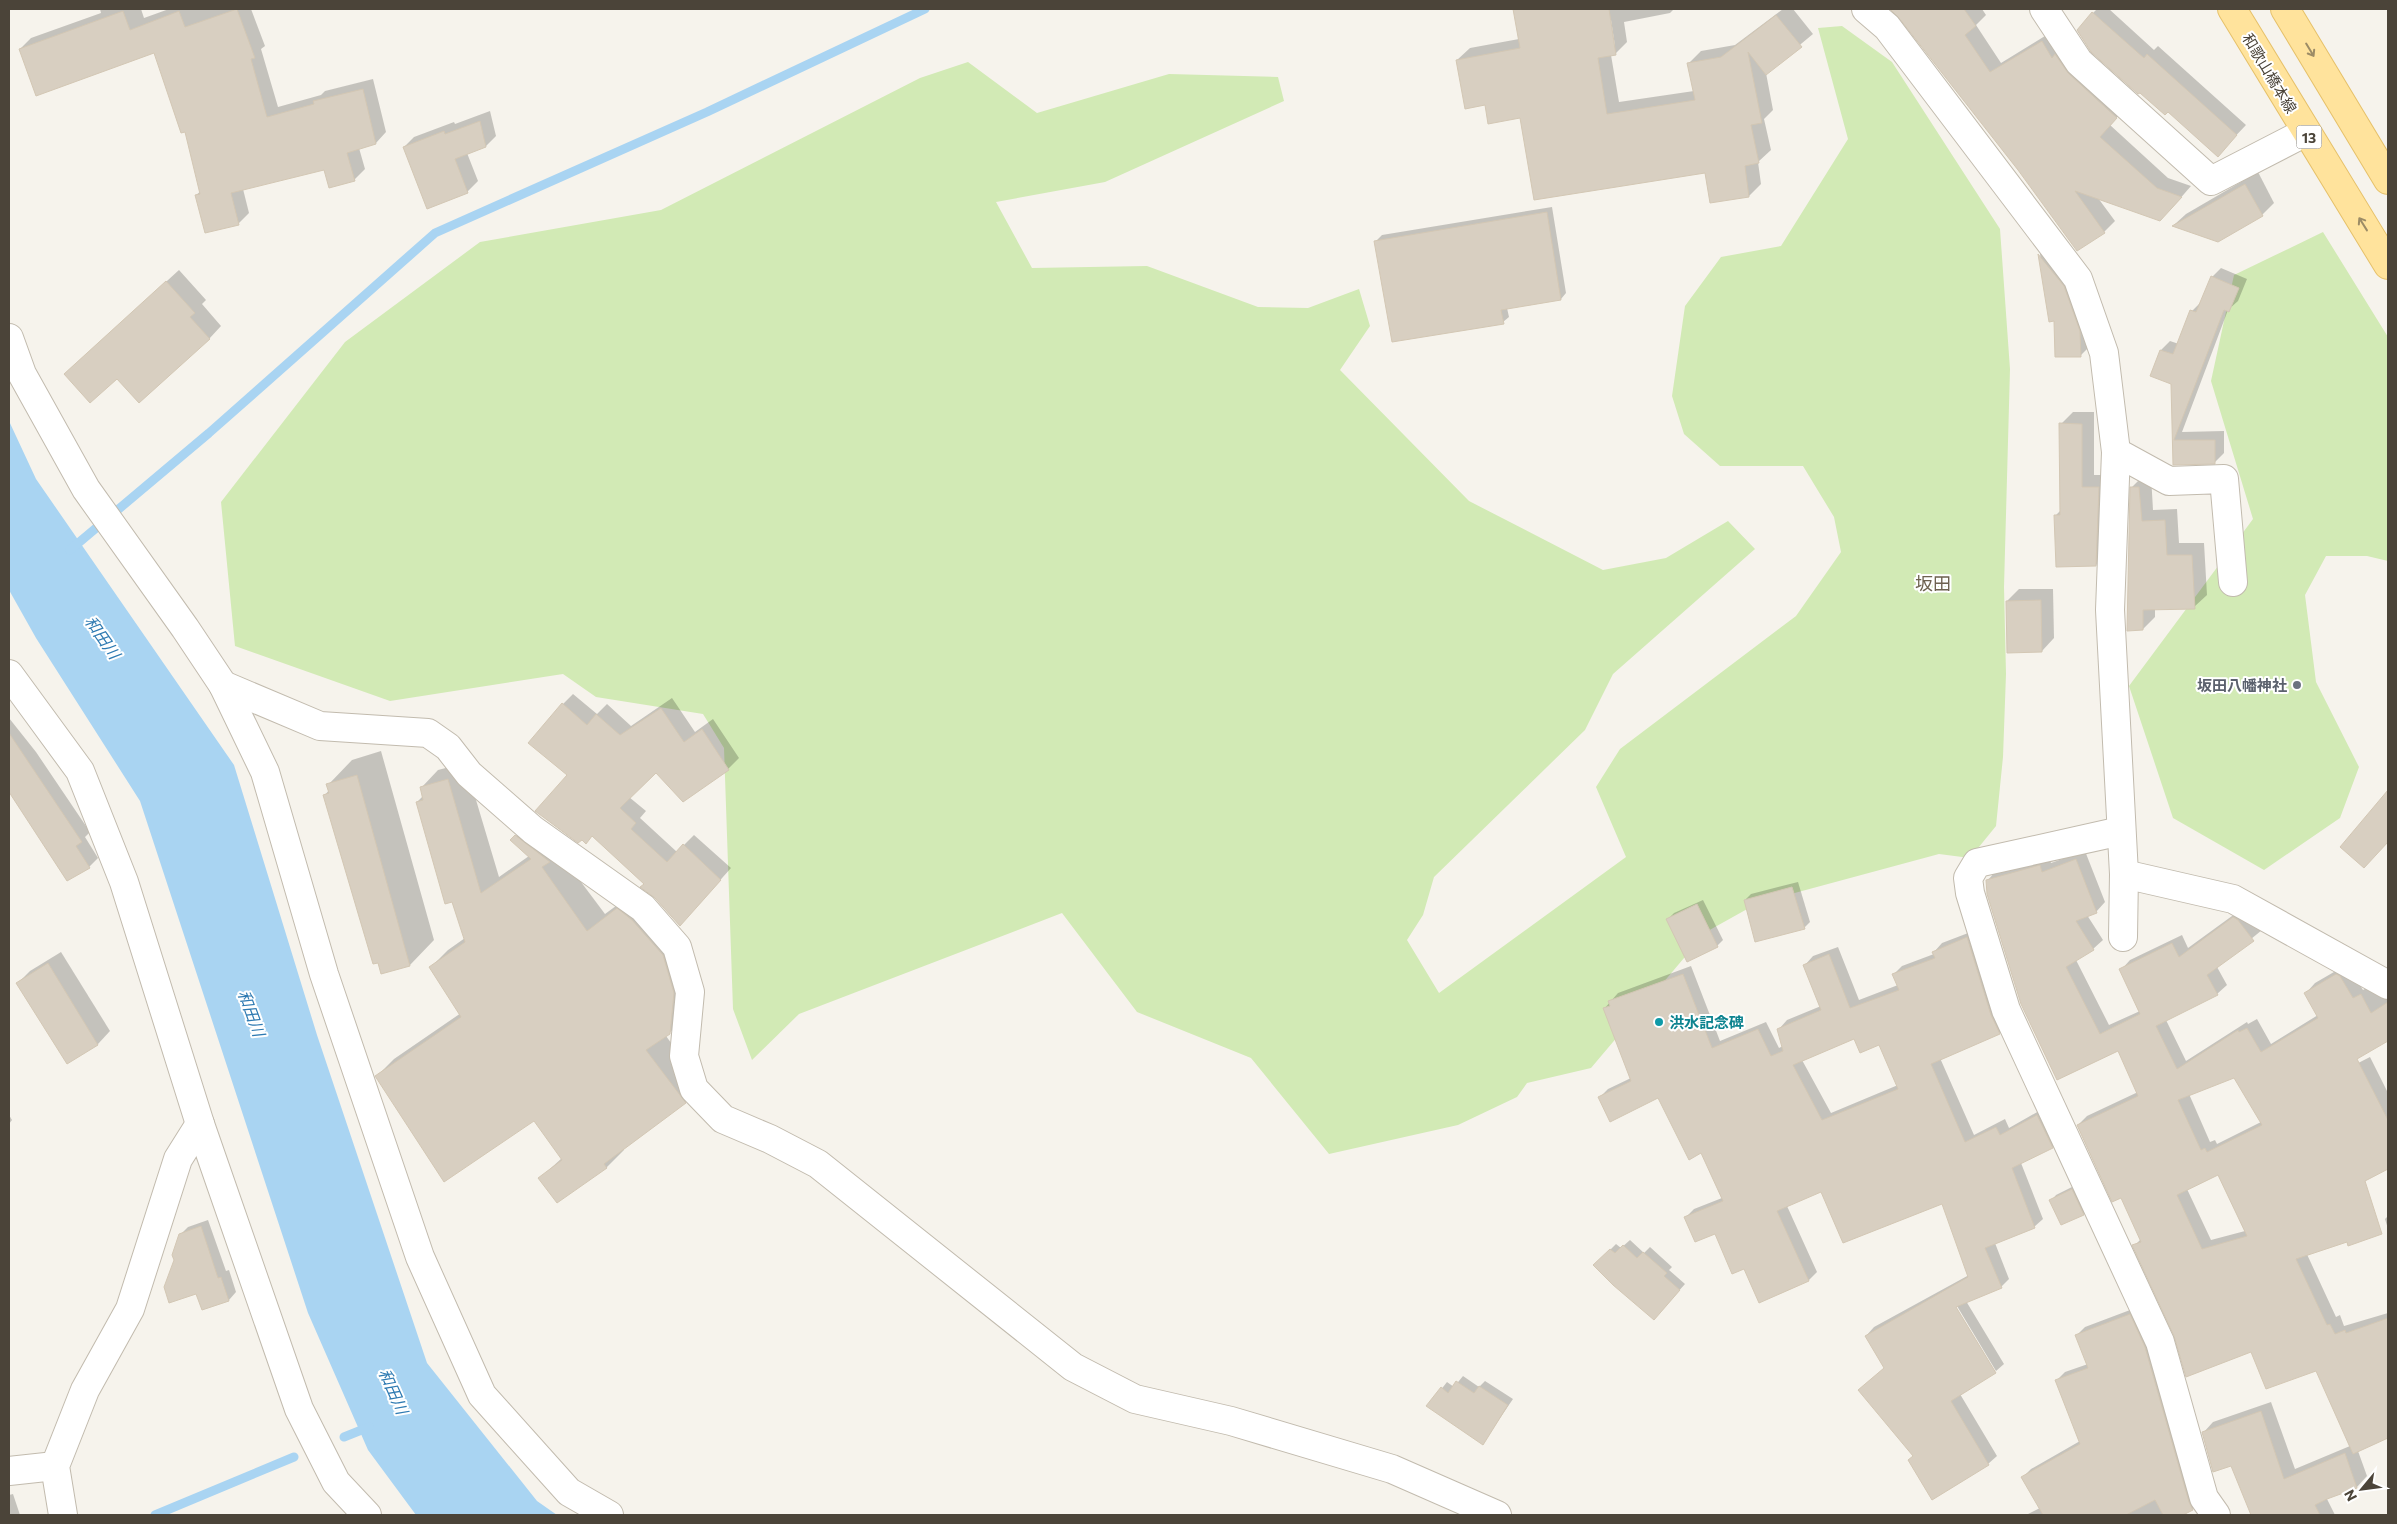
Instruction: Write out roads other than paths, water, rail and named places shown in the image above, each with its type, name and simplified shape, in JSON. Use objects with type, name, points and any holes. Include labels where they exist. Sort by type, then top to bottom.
[{"type":"main road","name":"和歌山橋本線","points":[[2232,9],[2388,265]]},
{"type":"main road","points":[[2285,9],[2388,180]]},
{"type":"street","points":[[1866,9],[1887,27],[2078,278],[2104,353],[2116,452],[2110,610],[2124,874],[2123,937]]},
{"type":"street","points":[[2044,9],[2079,62],[2211,181],[2306,132]]},
{"type":"street","points":[[9,338],[22,374],[86,489],[185,628],[223,685],[265,772],[324,974],[420,1257],[482,1395],[568,1492],[609,1515]]},
{"type":"street","points":[[2116,452],[2169,481],[2224,479],[2233,582]]},
{"type":"street","points":[[9,674],[80,771],[124,882],[200,1124],[300,1409],[336,1482],[366,1515]]},
{"type":"street","points":[[223,685],[320,726],[428,733],[448,747],[469,774],[533,830],[643,908],[677,947],[690,992],[684,1056],[694,1090],[723,1118],[770,1139],[818,1164],[1072,1367],[1135,1399],[1231,1421],[1392,1469],[1498,1515]]},
{"type":"street","points":[[2121,831],[1977,863],[1968,878],[1970,893],[2006,1010],[2160,1342],[2204,1498],[2216,1515]]},
{"type":"street","points":[[2124,874],[2233,899],[2388,985]]},
{"type":"street","points":[[62,1515],[55,1466],[85,1390],[130,1309],[178,1158],[200,1124]]},
{"type":"street","points":[[9,1471],[55,1466]]},
{"type":"water","name":"和田川","points":[[9,421],[36,479],[234,765],[317,1035],[427,1363],[537,1501],[557,1515],[416,1515],[368,1450],[308,1313],[140,801],[36,638],[9,590]]},
{"type":"waterway","points":[[70,550],[209,433],[435,233],[707,112],[925,9]]},
{"type":"waterway","points":[[344,1437],[369,1427]]},
{"type":"waterway","points":[[155,1515],[294,1457]]},
{"type":"place","name":"坂田八幡神社","points":[[2297,685]]},
{"type":"place","name":"洪水記念碑","points":[[1659,1022]]},
{"type":"district","name":"坂田","points":[[1933,583]]}]
